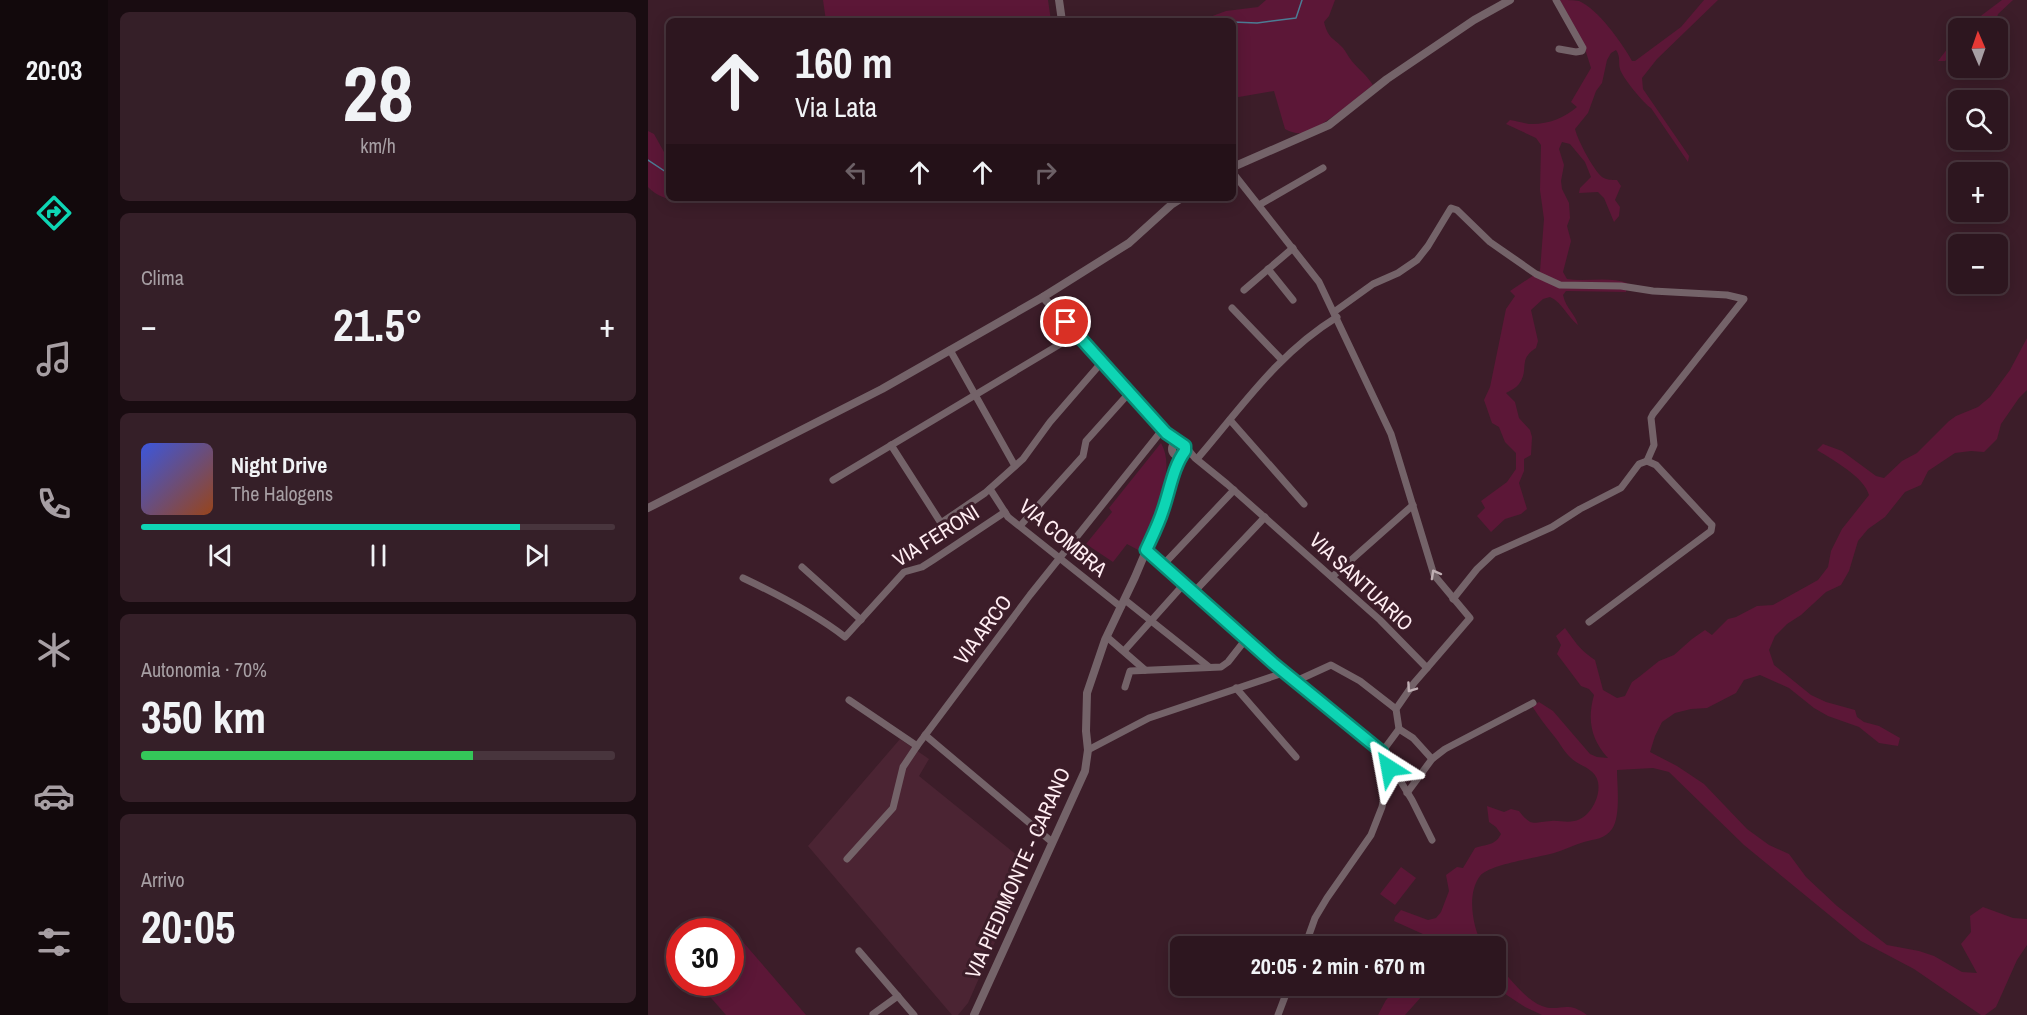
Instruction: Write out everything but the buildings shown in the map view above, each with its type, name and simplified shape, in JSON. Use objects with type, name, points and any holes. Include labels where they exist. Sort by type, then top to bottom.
[{"type":"street","points":[[1059,0],[1062,18]]},
{"type":"street","points":[[1236,166],[1329,125],[1387,79],[1474,20],[1510,0]]},
{"type":"street","points":[[1556,0],[1583,48],[1582,51],[1576,52],[1559,50]]},
{"type":"street","points":[[1259,206],[1323,168]]},
{"type":"street","points":[[1236,177],[1319,282],[1391,434],[1434,575],[1470,618],[1414,683],[1396,709],[1399,729],[1382,752]]},
{"type":"street","points":[[648,508],[882,389],[1043,297],[1130,243],[1168,201]]},
{"type":"street","points":[[1196,458],[1270,371],[1312,332],[1373,284],[1398,273],[1417,260],[1451,208],[1457,210],[1490,242],[1536,274],[1560,285],[1633,287],[1653,291],[1727,295],[1744,299],[1653,414],[1654,445],[1647,461]]},
{"type":"street","points":[[1244,290],[1293,249]]},
{"type":"street","points":[[1268,269],[1293,300]]},
{"type":"street","points":[[1043,297],[1179,449]]},
{"type":"street","points":[[1232,308],[1282,360]]},
{"type":"street","points":[[833,480],[1077,334]]},
{"type":"street","points":[[950,350],[1015,466]]},
{"type":"street","name":"VIA COMBRA","points":[[891,445],[941,523],[990,489],[1023,459],[1050,422],[1102,362]]},
{"type":"street","points":[[1020,526],[1083,456],[1086,441],[1130,392]]},
{"type":"street","points":[[1230,420],[1305,504]]},
{"type":"street","name":"VIA ARCO","points":[[847,859],[893,808],[903,767],[925,735],[1030,595],[1165,431]]},
{"type":"street","name":"VIA SANTUARIO","points":[[1179,449],[1196,458],[1265,517],[1380,620],[1427,668]]},
{"type":"street","name":"VIA PIEDIMONTE - CARANO","points":[[974,1015],[1085,771],[1088,750],[1087,693],[1107,637],[1162,513],[1175,472],[1179,449]]},
{"type":"street","points":[[1453,599],[1477,569],[1494,553],[1552,527],[1580,509],[1621,488],[1639,464],[1647,461],[1656,465],[1709,522],[1711,531],[1589,622]]},
{"type":"street","name":"VIA COMBRA","points":[[990,489],[1005,512],[1020,526],[1123,604],[1152,621],[1209,667]]},
{"type":"street","points":[[1163,565],[1234,490]]},
{"type":"street","points":[[1332,577],[1413,505]]},
{"type":"street","name":"VIA FERONI","points":[[743,578],[778,594],[845,637],[904,572],[927,563],[1005,512]]},
{"type":"street","points":[[1194,592],[1265,517]]},
{"type":"street","points":[[1146,550],[1246,639],[1382,752],[1432,840]]},
{"type":"street","points":[[802,567],[861,620]]},
{"type":"street","points":[[1124,651],[1184,584]]},
{"type":"street","points":[[1107,637],[1145,670]]},
{"type":"street","points":[[1125,687],[1130,671],[1221,667],[1228,662],[1246,639]]},
{"type":"street","points":[[1296,681],[1331,665],[1360,681],[1396,709]]},
{"type":"street","points":[[1088,750],[1149,718],[1286,672]]},
{"type":"street","points":[[1236,688],[1296,757]]},
{"type":"street","points":[[849,700],[917,746]]},
{"type":"street","points":[[1407,793],[1432,759],[1445,749],[1533,703]]},
{"type":"street","points":[[1399,729],[1413,738],[1432,759]]},
{"type":"street","points":[[925,735],[1052,842]]},
{"type":"street","points":[[1309,936],[1327,898],[1371,835],[1382,807],[1389,768],[1387,760]]},
{"type":"street","points":[[858,951],[914,1015]]},
{"type":"street","points":[[873,1014],[898,996]]},
{"type":"street","points":[[1278,1015],[1285,996]]},
{"type":"shaded area","points":[[823,0],[1048,0],[1051,18],[826,18]]},
{"type":"shaded area","points":[[1266,0],[1335,0],[1324,22],[1327,32],[1373,85],[1330,119],[1303,133],[1285,129],[1274,91],[1236,97],[1236,18],[1207,18],[1226,11],[1258,7]]},
{"type":"shaded area","points":[[1560,0],[1579,1],[1594,11],[1616,36],[1632,61],[1635,61],[1681,27],[1704,0],[1718,0],[1657,59],[1642,78],[1643,89],[1689,156],[1688,162],[1651,108],[1625,78],[1620,69],[1616,50],[1607,60],[1602,83],[1596,91],[1588,113],[1575,129],[1586,154],[1598,173],[1606,179],[1617,180],[1621,186],[1615,200],[1620,207],[1619,216],[1614,222],[1604,198],[1598,192],[1579,193],[1580,188],[1591,177],[1585,162],[1570,144],[1562,142],[1559,149],[1564,165],[1562,189],[1569,203],[1570,218],[1567,226],[1571,241],[1563,272],[1567,279],[1613,280],[1627,283],[1626,292],[1566,291],[1563,295],[1564,300],[1578,325],[1550,297],[1543,299],[1531,310],[1538,341],[1536,348],[1530,352],[1525,361],[1524,374],[1519,384],[1506,393],[1515,402],[1519,418],[1530,430],[1532,437],[1531,455],[1524,459],[1524,471],[1519,483],[1527,509],[1521,514],[1505,519],[1491,532],[1477,516],[1485,508],[1481,501],[1507,482],[1516,469],[1516,453],[1505,442],[1499,427],[1492,423],[1484,400],[1490,387],[1506,309],[1515,296],[1510,291],[1540,271],[1544,219],[1540,190],[1541,145],[1536,138],[1506,124],[1510,120],[1529,124],[1542,123],[1555,120],[1572,111],[1577,107],[1571,102],[1591,68],[1585,49]]},
{"type":"shaded area","points":[[2002,0],[2013,0],[1998,14],[1997,18],[1979,18]]},
{"type":"shaded area","points":[[1948,48],[1948,58],[1938,61]]},
{"type":"shaded area","points":[[648,131],[654,134],[666,156],[666,198],[648,187]]},
{"type":"shaded area","points":[[2027,338],[2027,390],[2001,424],[1997,439],[1984,452],[1955,453],[1928,471],[1921,485],[1905,492],[1885,517],[1868,529],[1858,541],[1849,571],[1841,585],[1826,592],[1801,615],[1787,624],[1775,636],[1769,650],[1774,665],[1811,695],[1855,710],[1857,717],[1864,722],[1879,726],[1900,738],[1898,746],[1879,743],[1859,727],[1828,716],[1789,688],[1760,675],[1744,680],[1736,693],[1707,708],[1675,713],[1662,722],[1650,752],[1704,784],[1747,829],[1769,845],[1789,854],[1806,877],[1837,906],[1887,945],[1919,951],[1934,956],[1962,972],[1977,973],[1961,944],[1971,932],[1970,916],[1983,907],[2013,918],[2027,919],[2027,945],[2017,960],[1996,1007],[1985,1015],[1981,1015],[1914,969],[1861,941],[1744,845],[1669,772],[1653,768],[1617,770],[1617,816],[1612,829],[1606,835],[1554,853],[1493,868],[1480,876],[1473,892],[1472,902],[1478,936],[1426,936],[1394,921],[1401,910],[1428,920],[1436,918],[1441,912],[1449,891],[1446,875],[1457,867],[1463,868],[1475,848],[1493,843],[1501,834],[1489,822],[1487,806],[1504,812],[1511,809],[1519,811],[1530,822],[1537,823],[1574,821],[1585,816],[1593,806],[1598,794],[1598,782],[1594,773],[1569,756],[1532,706],[1539,702],[1553,711],[1590,754],[1608,758],[1598,744],[1592,729],[1591,713],[1594,695],[1589,689],[1581,686],[1557,654],[1561,645],[1556,636],[1565,628],[1581,649],[1595,660],[1603,690],[1617,698],[1625,696],[1632,682],[1659,661],[1674,655],[1705,630],[1712,635],[1728,619],[1757,606],[1773,605],[1818,580],[1828,567],[1831,551],[1842,529],[1869,495],[1855,475],[1817,450],[1823,444],[1842,451],[1876,476],[1884,478],[1902,461],[1917,453],[1949,421],[1978,407],[1990,397],[2010,370]]},
{"type":"shaded area","points":[[1161,443],[1165,455],[1165,483],[1140,551],[1127,544],[1113,562],[1086,544],[1112,512],[1109,508]]},
{"type":"shaded area","points":[[900,739],[929,759],[919,776],[1029,865],[968,1003],[958,1015],[952,1015],[808,846]]},
{"type":"shaded area","points":[[1401,867],[1416,878],[1395,905],[1380,894]]},
{"type":"shaded area","points":[[744,943],[806,1015],[726,1015],[709,996],[744,996]]},
{"type":"shaded area","points":[[1506,975],[1523,993],[1542,1006],[1574,1008],[1587,1015],[1542,1015],[1506,995]]},
{"type":"shaded area","points":[[1390,996],[1422,996],[1405,1015],[1378,1015]]},
{"type":"waterway","points":[[1236,22],[1257,23],[1296,18],[1302,0]]},
{"type":"waterway","points":[[648,160],[666,172]]},
{"type":"route","points":[[1066,322],[1166,433],[1185,446],[1162,513],[1146,550],[1273,663],[1382,752],[1389,768]]}]
